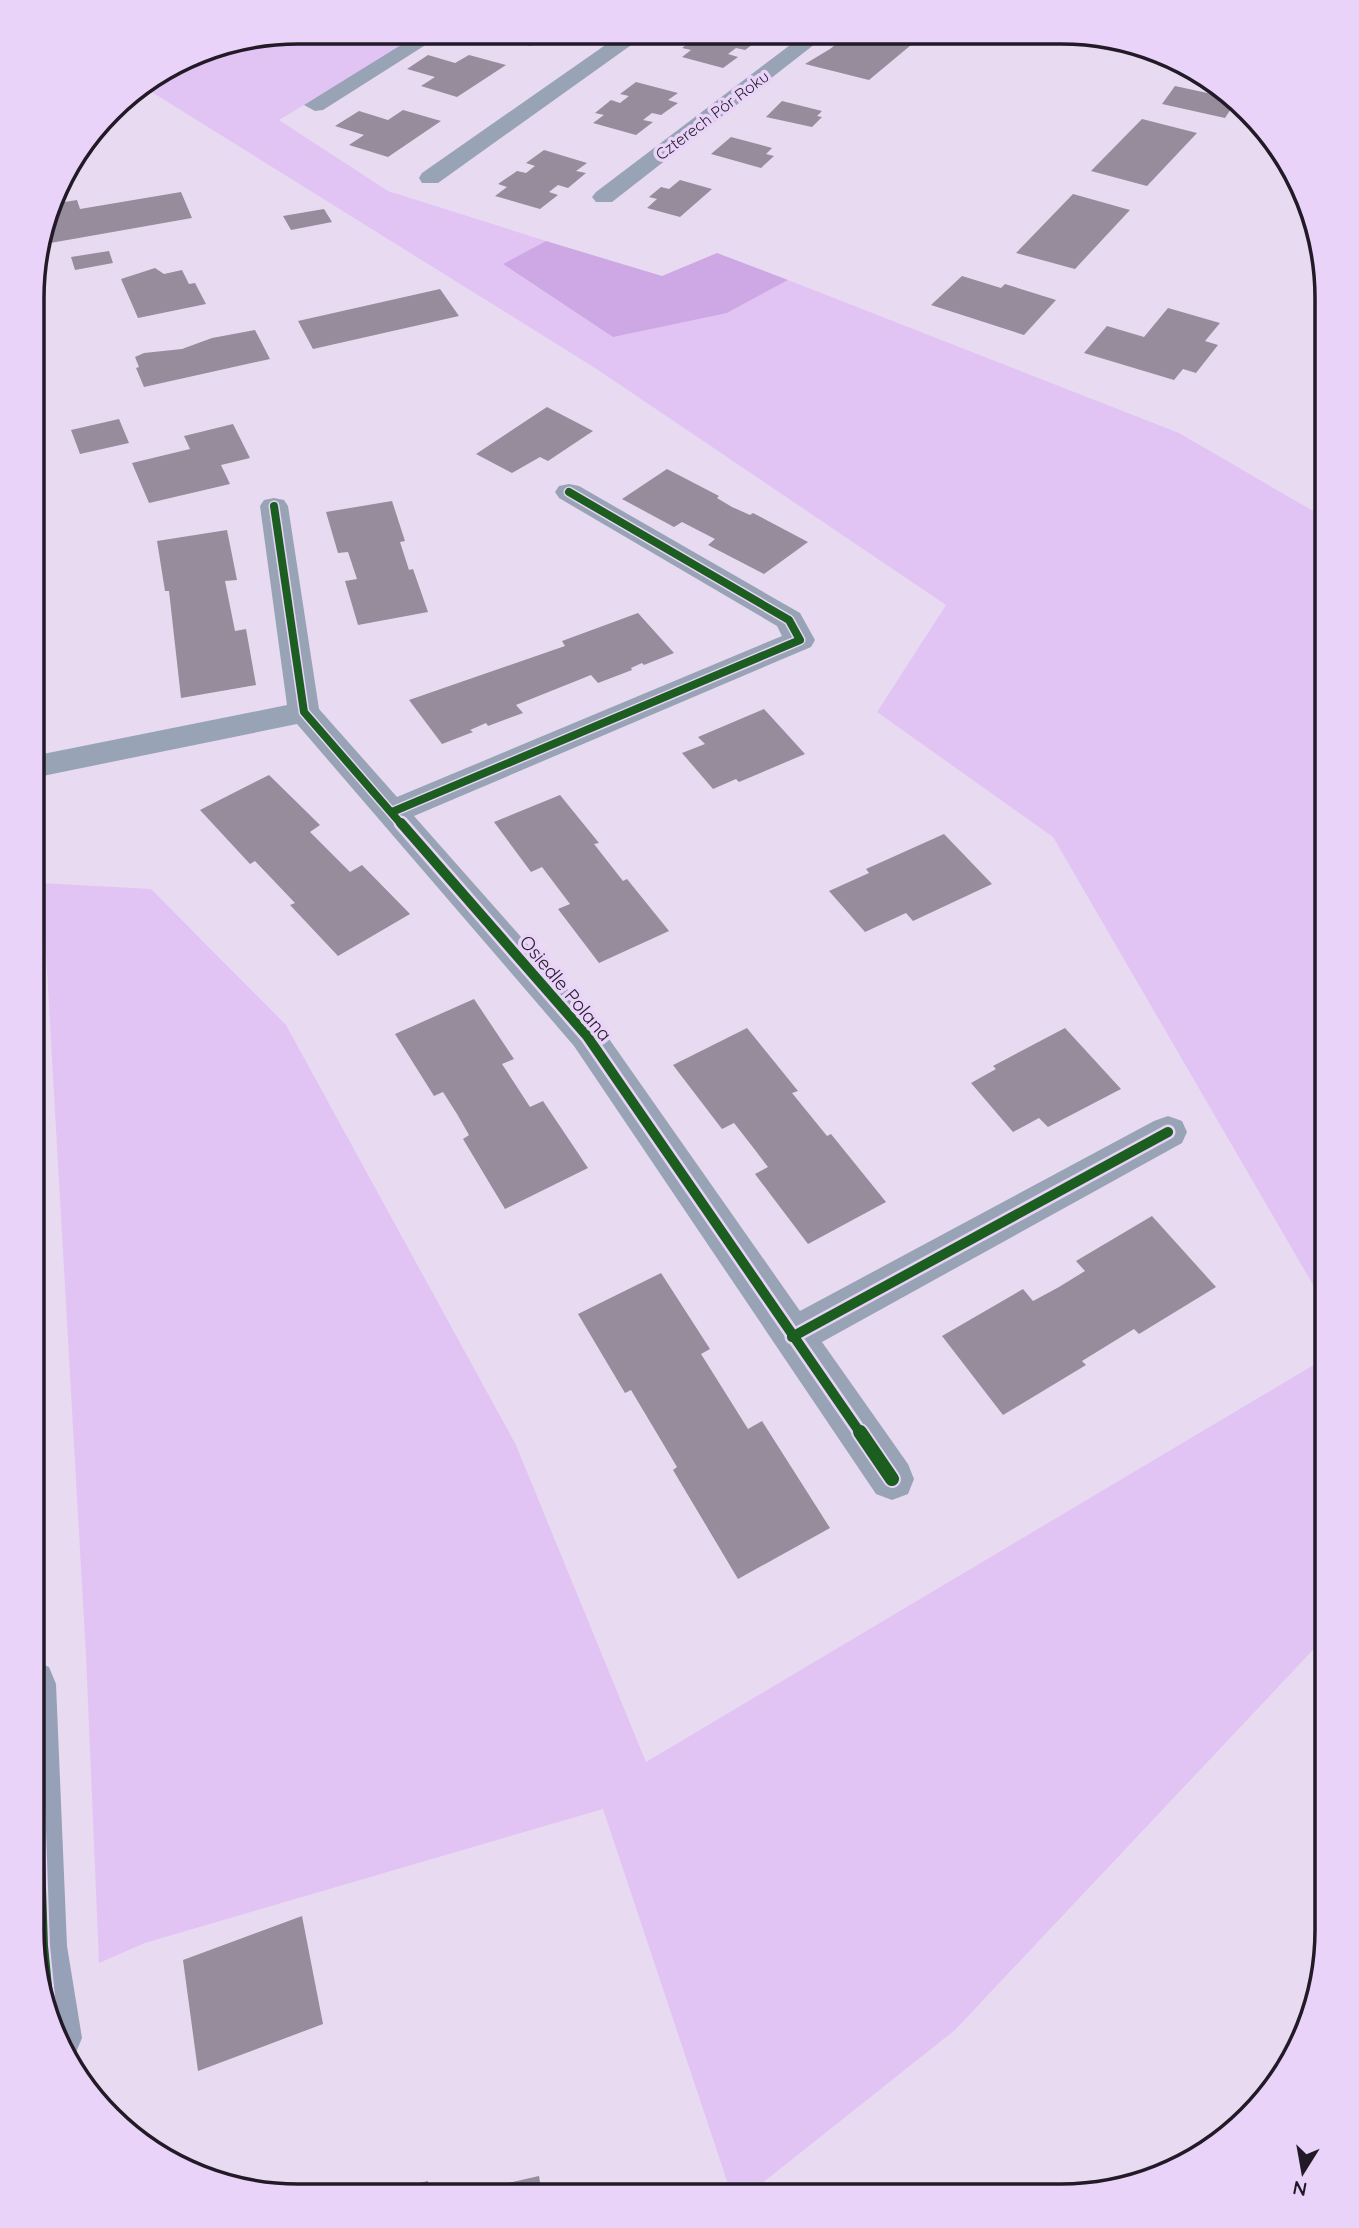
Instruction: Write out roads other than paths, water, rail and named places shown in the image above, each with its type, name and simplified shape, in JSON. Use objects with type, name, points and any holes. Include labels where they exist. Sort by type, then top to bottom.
[{"type":"street","points":[[315,105],[416,44]]},
{"type":"street","points":[[430,178],[622,44]]},
{"type":"street","name":"Czterech Pór Roku","points":[[604,197],[804,44]]},
{"type":"street","points":[[392,812],[800,640],[789,620],[569,492]]},
{"type":"street","points":[[44,765],[304,712],[274,506]]},
{"type":"street","name":"Osiedle Polana","points":[[304,712],[587,1036],[892,1479]]},
{"type":"street","points":[[792,1337],[1168,1132]]}]
